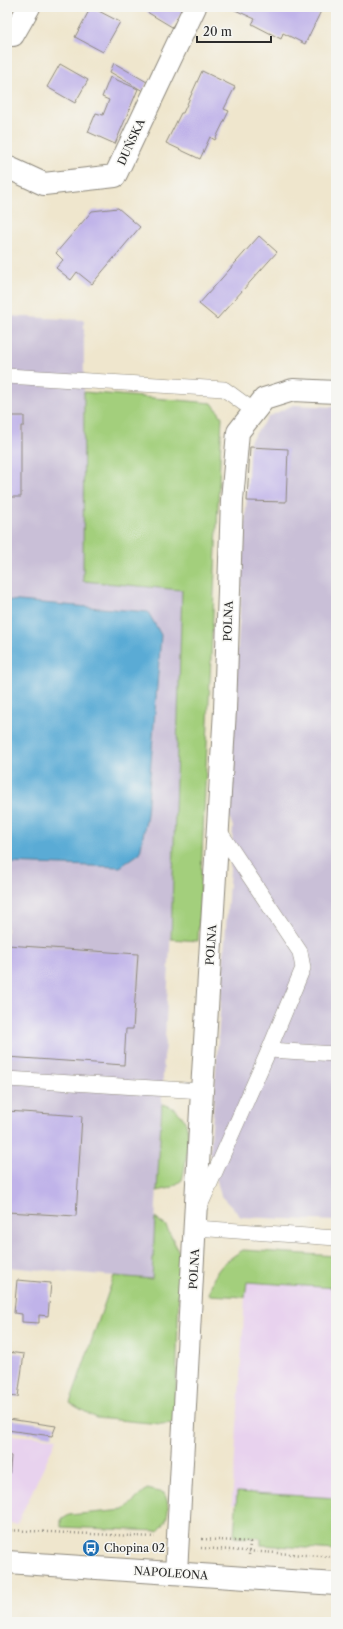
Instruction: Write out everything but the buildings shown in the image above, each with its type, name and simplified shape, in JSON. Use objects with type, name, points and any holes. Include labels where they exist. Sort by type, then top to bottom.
[{"type":"street","points":[[7,32],[14,35],[29,7]]},
{"type":"street","name":"DUŃSKA","points":[[7,166],[44,184],[115,176],[195,7]]},
{"type":"street","name":"POLNA","points":[[176,1573],[202,1091],[226,710],[232,500],[238,432],[264,399],[293,390],[336,392]]},
{"type":"street","name":"NAPOLEONA","points":[[7,1562],[336,1584]]},
{"type":"lane","points":[[7,376],[224,388],[254,411]]},
{"type":"lane","points":[[218,829],[300,952],[303,968],[196,1221],[336,1238]]},
{"type":"lane","points":[[269,1050],[336,1054]]},
{"type":"lane","points":[[7,1079],[202,1091]]},
{"type":"path","points":[[7,1530],[250,1542],[249,1560]]},
{"type":"shaded area","points":[[7,316],[84,320],[83,581],[182,590],[173,891],[152,1279],[7,1267]]},
{"type":"shaded area","points":[[293,405],[336,407],[336,1221],[241,1217],[221,1196],[210,1154],[233,827],[228,813],[250,441],[268,417]]},
{"type":"shaded area","points":[[246,1282],[336,1288],[336,1511],[232,1504]]},
{"type":"shaded area","points":[[7,1435],[57,1438],[17,1524],[7,1523]]},
{"type":"green space","points":[[84,392],[212,403],[222,417],[198,941],[171,939],[182,590],[83,581]]},
{"type":"green space","points":[[162,1104],[174,1109],[184,1119],[188,1133],[188,1146],[182,1180],[171,1188],[157,1191]]},
{"type":"green space","points":[[155,1218],[166,1226],[180,1254],[175,1423],[161,1424],[96,1418],[70,1403],[114,1276],[152,1279]]},
{"type":"green space","points":[[243,1250],[336,1256],[336,1288],[247,1282],[245,1297],[209,1295],[216,1273],[225,1263]]},
{"type":"green space","points":[[147,1489],[164,1493],[168,1503],[167,1518],[165,1523],[158,1531],[61,1527],[61,1520],[69,1515],[124,1510]]},
{"type":"green space","points":[[237,1492],[336,1498],[336,1550],[261,1545],[261,1538],[234,1537]]},
{"type":"water","points":[[7,600],[148,612],[161,635],[147,814],[140,853],[120,867],[7,863]]},
{"type":"place","name":"Chopina 02","points":[[91,1548]]}]
